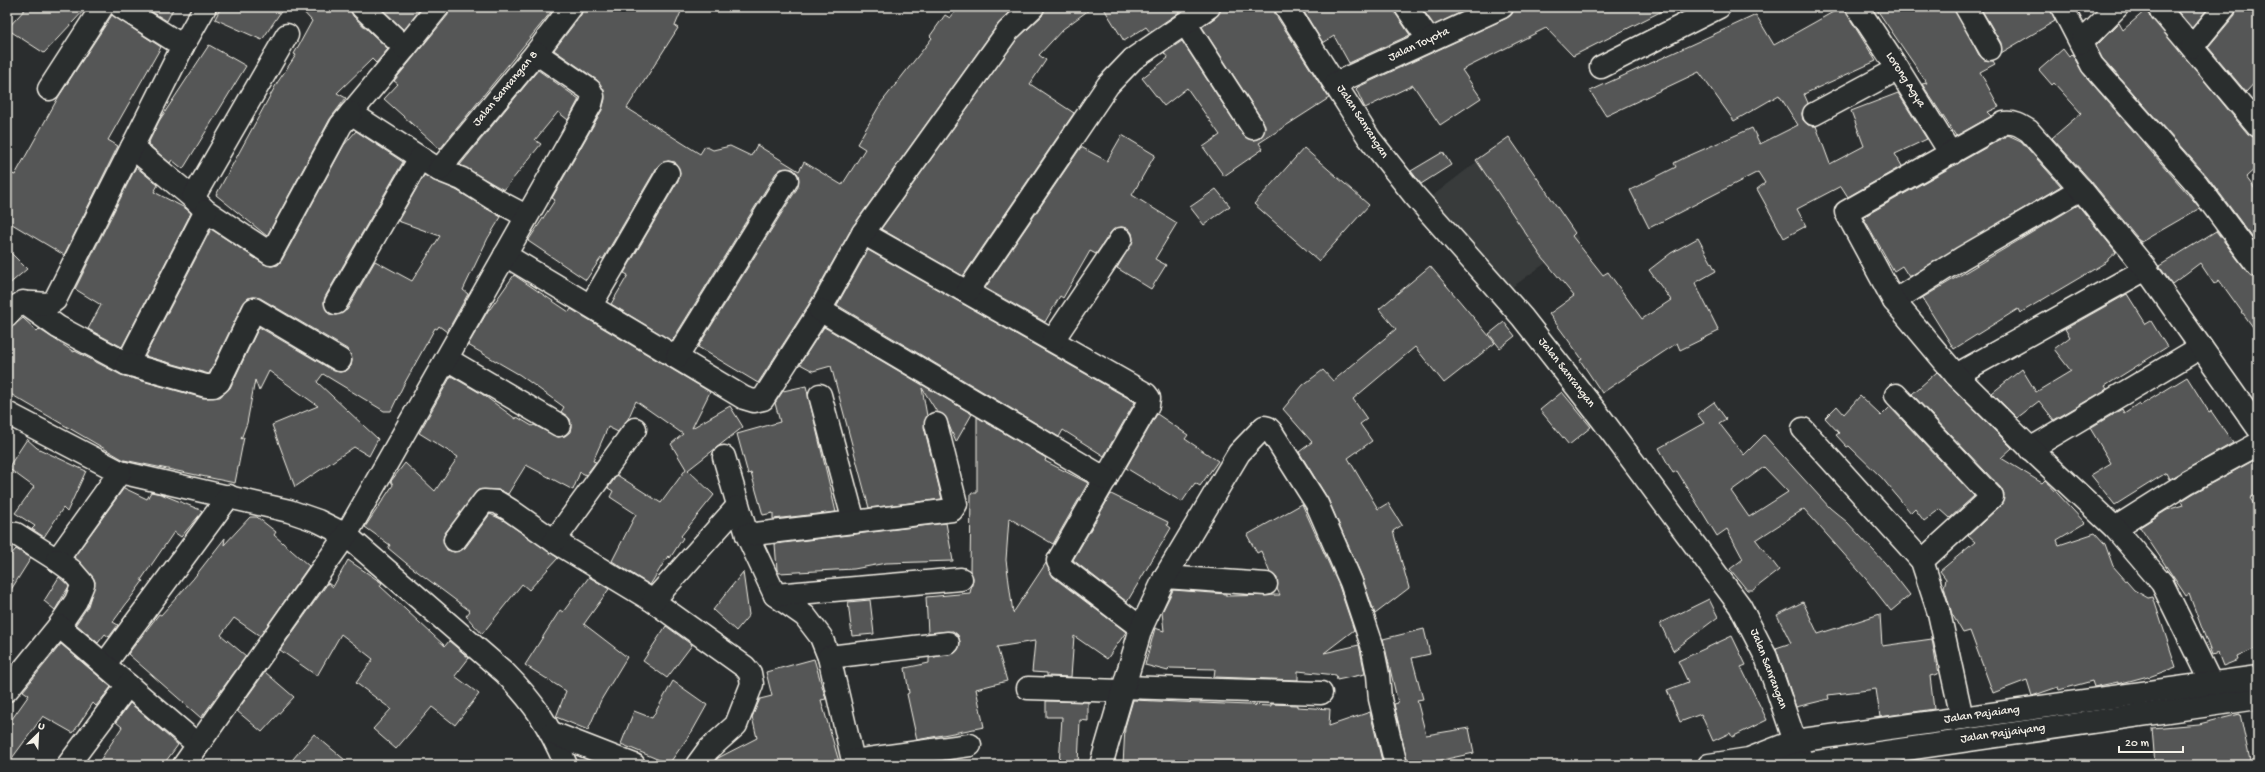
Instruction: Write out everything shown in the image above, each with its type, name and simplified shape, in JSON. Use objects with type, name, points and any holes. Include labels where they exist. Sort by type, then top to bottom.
[{"type":"street","points":[[48,89],[102,7]]},
{"type":"street","points":[[121,7],[183,46]]},
{"type":"street","points":[[12,308],[50,303],[55,300],[183,46],[205,7]]},
{"type":"street","points":[[362,7],[405,48]]},
{"type":"street","points":[[132,147],[200,204],[271,254],[342,125],[438,7]]},
{"type":"street","name":"Jalan Sanrangan 8","points":[[439,170],[536,53],[571,7]]},
{"type":"street","points":[[505,255],[591,305],[744,398],[754,400],[763,399],[820,310],[863,233],[1008,31],[1032,7]]},
{"type":"street","points":[[968,291],[1108,85],[1133,59],[1209,7]]},
{"type":"street","name":"Jalan Sanrangan","points":[[1286,7],[1336,83],[1369,138],[1414,195],[1522,317],[1601,418],[1740,606],[1766,657],[1803,764]]},
{"type":"street","points":[[1406,7],[1429,40]]},
{"type":"street","name":"Jalan Toyota","points":[[1336,83],[1502,7]]},
{"type":"street","points":[[1600,67],[1719,7]]},
{"type":"street","name":"Lorong Agya","points":[[1857,7],[1951,154]]},
{"type":"street","points":[[1966,7],[1990,49]]},
{"type":"street","points":[[2062,7],[2092,65],[2197,184],[2258,266]]},
{"type":"street","points":[[2081,43],[2117,7]]},
{"type":"street","points":[[2158,7],[2255,116]]},
{"type":"street","points":[[2192,47],[2225,7]]},
{"type":"street","points":[[1185,23],[1253,128]]},
{"type":"street","points":[[127,364],[200,204],[287,35]]},
{"type":"street","points":[[184,765],[346,535],[591,104],[593,96],[590,90],[536,53]]},
{"type":"street","points":[[1814,114],[1898,69]]},
{"type":"street","points":[[351,113],[439,170],[462,179],[492,198],[526,216]]},
{"type":"street","points":[[2210,683],[2162,583],[2114,528],[2030,449],[1956,375],[1894,300],[1846,212],[2004,123],[2013,122],[2029,131],[2081,189],[2146,270],[2258,428]]},
{"type":"street","points":[[336,303],[420,158]]},
{"type":"street","points":[[591,305],[668,173]]},
{"type":"street","points":[[677,357],[787,180]]},
{"type":"street","points":[[1894,300],[1962,258],[2081,189]]},
{"type":"street","points":[[863,233],[1053,340],[1146,394],[1149,398],[1148,405],[1058,560],[1061,567],[1141,628]]},
{"type":"street","points":[[1053,340],[1121,239]]},
{"type":"street","points":[[1956,375],[2146,270]]},
{"type":"street","points":[[12,308],[58,327],[127,364],[206,386],[213,386],[218,382],[254,309],[340,360]]},
{"type":"street","points":[[820,310],[1106,479]]},
{"type":"street","points":[[2030,449],[2201,347]]},
{"type":"street","points":[[447,359],[558,425]]},
{"type":"street","points":[[820,395],[854,522]]},
{"type":"street","points":[[1896,395],[1992,497],[1922,561]]},
{"type":"street","points":[[7,413],[120,472],[289,511],[318,521],[346,535],[504,672],[538,709],[552,733],[566,765]]},
{"type":"street","points":[[747,535],[952,510],[956,506],[936,424]]},
{"type":"street","points":[[1101,765],[1141,628],[1165,577],[1242,447],[1264,427],[1268,428],[1317,504],[1352,582],[1372,645],[1378,675],[1380,699],[1396,765]]},
{"type":"street","points":[[554,541],[635,429]]},
{"type":"street","points":[[1803,429],[1922,561],[1939,613],[1962,718]]},
{"type":"street","points":[[2114,528],[2188,482],[2258,444]]},
{"type":"street","points":[[724,457],[737,507],[747,535],[776,595],[812,623],[821,637],[829,657],[854,763],[970,745]]},
{"type":"street","points":[[57,560],[120,472]]},
{"type":"street","points":[[105,664],[229,496]]},
{"type":"street","points":[[455,540],[484,501],[490,500],[497,502],[554,541],[653,601],[744,667],[752,679],[736,725],[708,750],[697,765]]},
{"type":"street","points":[[653,601],[737,507]]},
{"type":"street","points":[[7,534],[16,534],[57,560],[71,570],[83,584],[76,601],[59,626],[7,690]]},
{"type":"street","points":[[1165,577],[1266,584]]},
{"type":"street","points":[[776,595],[961,579]]},
{"type":"street","points":[[59,626],[198,745]]},
{"type":"street","points":[[829,657],[948,643]]},
{"type":"street","name":"Jalan Pajaiang","points":[[1709,765],[1748,759],[1795,741],[2210,683],[2257,691]]},
{"type":"street","points":[[68,765],[128,685]]},
{"type":"street","points":[[1028,688],[1321,693]]},
{"type":"street","name":"Jalan Pajjaiyang","points":[[1748,759],[1803,764],[2257,691]]},
{"type":"street","points":[[552,733],[634,765]]},
{"type":"shaded area","points":[[1509,137],[1579,239],[1507,291],[1431,197]]},
{"type":"building","points":[[27,7],[87,7],[44,53],[7,29]]},
{"type":"building","points":[[144,7],[174,7],[167,21]]},
{"type":"building","points":[[221,7],[284,7],[262,40],[215,19]]},
{"type":"building","points":[[299,7],[349,7],[353,16],[388,49],[376,63],[372,59],[337,93],[346,98],[330,119],[267,236],[216,195],[277,83],[296,55],[294,54],[312,21]]},
{"type":"building","points":[[380,7],[422,7],[404,30]]},
{"type":"building","points":[[450,7],[555,7],[440,149],[384,99],[398,84],[394,81],[448,15]]},
{"type":"building","points":[[583,7],[683,7],[675,26],[678,28],[627,108],[700,154],[705,146],[713,150],[730,146],[751,156],[757,145],[799,171],[804,162],[842,185],[865,149],[857,144],[881,103],[932,38],[930,36],[945,15],[950,18],[959,7],[1015,7],[998,24],[853,226],[809,304],[758,383],[698,347],[798,187],[798,174],[793,169],[781,169],[776,173],[672,341],[611,304],[628,275],[624,273],[679,179],[680,173],[675,162],[668,161],[657,167],[603,259],[601,258],[586,280],[528,241],[555,200],[552,198],[602,110],[605,99],[604,90],[597,80],[554,50],[581,15]]},
{"type":"building","points":[[1045,7],[1093,7],[1063,29],[1039,55],[1046,60],[1030,84],[1074,113],[963,276],[881,229],[1017,39],[1042,16]]},
{"type":"building","points":[[1103,7],[1187,7],[1150,32],[1146,27],[1124,41]]},
{"type":"building","points":[[1221,7],[1274,7],[1275,14],[1329,98],[1259,143],[1263,149],[1224,176],[1203,147],[1220,135],[1187,88],[1164,106],[1142,78],[1168,58],[1164,53],[1182,41],[1243,135],[1253,140],[1260,138],[1265,128],[1263,121],[1202,27],[1216,17]]},
{"type":"building","points":[[1301,7],[1394,7],[1396,14],[1410,35],[1349,63],[1334,36],[1323,43]]},
{"type":"building","points":[[1421,7],[1472,7],[1434,25]]},
{"type":"building","points":[[1514,7],[1670,7],[1573,56],[1546,28],[1462,70],[1481,98],[1440,125],[1413,85],[1365,108],[1356,89],[1358,87],[1507,18],[1512,14]]},
{"type":"building","points":[[1842,7],[1845,7],[1847,14],[1876,61],[1804,94],[1808,103],[1802,113],[1803,120],[1808,125],[1816,126],[1830,164],[1864,146],[1851,111],[1898,93],[1927,139],[1895,154],[1902,166],[1848,197],[1841,186],[1797,209],[1806,226],[1784,238],[1757,189],[1765,183],[1758,172],[1649,228],[1630,190],[1676,167],[1674,163],[1752,128],[1760,144],[1798,125],[1779,95],[1734,121],[1699,72],[1606,116],[1590,91],[1756,15],[1774,45]]},
{"type":"building","points":[[1875,7],[1954,7],[1979,55],[1984,60],[1993,61],[1995,64],[1980,72],[1999,107],[1988,112],[1992,116],[1956,136],[1922,84],[1927,83]]},
{"type":"building","points":[[1980,7],[2050,7],[2055,21],[2001,53],[2001,43]]},
{"type":"building","points":[[2174,7],[2209,7],[2192,28]]},
{"type":"building","points":[[2237,7],[2258,7],[2258,79],[2246,92],[2208,47],[2235,15]]},
{"type":"building","points":[[2146,10],[2248,134],[2258,138],[2258,166],[2246,177],[2258,193],[2258,245],[2207,176],[2102,58],[2096,46],[2119,23],[2123,30]]},
{"type":"building","points":[[112,15],[161,47],[108,140],[118,146],[64,255],[7,221],[7,172],[15,175],[59,96]]},
{"type":"building","points":[[209,45],[246,66],[183,169],[172,160],[170,163],[148,144],[159,121]]},
{"type":"building","points":[[2063,49],[2069,57],[2072,54],[2083,73],[2200,208],[2141,242],[2091,181],[2052,138],[2081,113],[2054,83],[2052,85],[2039,70]]},
{"type":"building","points":[[538,70],[579,99],[568,120],[558,112],[535,140],[541,144],[504,190],[460,165]]},
{"type":"building","points":[[356,131],[403,162],[325,297],[324,303],[329,314],[336,315],[347,310],[375,261],[412,281],[440,236],[398,221],[424,175],[456,190],[501,217],[488,238],[463,290],[468,294],[447,332],[439,326],[437,329],[435,328],[391,411],[384,411],[323,374],[317,382],[378,439],[369,456],[354,447],[295,487],[272,425],[318,406],[269,371],[259,391],[255,380],[247,423],[241,439],[244,437],[235,483],[124,460],[7,392],[7,331],[23,318],[37,331],[39,329],[74,352],[75,351],[121,375],[203,398],[220,397],[230,388],[259,327],[334,371],[346,371],[351,366],[352,360],[347,349],[260,298],[254,297],[248,298],[243,304],[209,374],[145,356],[211,229],[264,264],[271,266],[278,265],[344,145]]},
{"type":"building","points":[[1122,135],[1155,155],[1132,195],[1177,223],[1155,259],[1166,265],[1151,289],[1117,268],[1133,240],[1132,233],[1128,228],[1121,227],[1111,232],[1096,254],[1090,251],[1063,298],[1060,296],[1045,322],[985,288],[1081,147],[1107,161]]},
{"type":"building","points":[[2008,135],[2021,141],[2061,186],[1909,277],[1902,266],[1894,271],[1863,217]]},
{"type":"building","points":[[1509,137],[1575,233],[1572,236],[1603,275],[1608,272],[1642,319],[1671,300],[1649,270],[1671,253],[1698,238],[1716,271],[1695,283],[1719,331],[1680,350],[1677,343],[1602,393],[1580,360],[1582,359],[1549,314],[1574,296],[1541,256],[1476,160]]},
{"type":"building","points":[[1304,148],[1369,205],[1319,261],[1254,204]]},
{"type":"building","points":[[1443,152],[1451,165],[1421,184],[1411,171]]},
{"type":"building","points":[[136,167],[158,185],[154,192],[185,208],[191,213],[122,347],[88,329],[101,305],[75,289]]},
{"type":"building","points":[[1216,189],[1230,206],[1204,225],[1190,207]]},
{"type":"building","points":[[2078,205],[2116,252],[2108,259],[2108,261],[2020,313],[2018,309],[1954,349],[1922,298]]},
{"type":"building","points":[[2216,231],[2248,273],[2258,278],[2258,334],[2219,280],[2214,284],[2200,263],[2172,284],[2159,266]]},
{"type":"building","points":[[7,249],[27,269],[7,286]]},
{"type":"building","points":[[868,250],[1135,402],[1104,456],[1063,430],[1059,437],[837,305]]},
{"type":"building","points":[[1430,266],[1495,343],[1444,383],[1415,347],[1353,399],[1367,419],[1360,424],[1372,441],[1348,458],[1378,509],[1388,503],[1402,525],[1393,531],[1409,588],[1375,614],[1362,577],[1328,499],[1299,452],[1312,442],[1283,409],[1303,385],[1323,370],[1333,381],[1396,329],[1379,309]]},
{"type":"building","points":[[514,275],[569,312],[571,309],[710,392],[692,428],[730,406],[743,427],[688,470],[714,495],[681,536],[683,538],[670,558],[668,556],[650,585],[612,561],[636,514],[610,497],[613,491],[608,488],[617,475],[661,503],[686,469],[671,444],[683,434],[636,401],[628,419],[618,432],[608,427],[593,461],[596,462],[586,475],[580,472],[573,490],[526,465],[508,494],[498,490],[478,490],[445,533],[443,539],[447,550],[454,552],[465,548],[490,514],[503,520],[558,558],[529,590],[522,584],[482,634],[466,616],[470,611],[406,563],[388,548],[390,545],[365,527],[393,485],[391,481],[405,463],[435,491],[458,457],[419,433],[451,376],[482,394],[516,419],[517,417],[532,426],[534,425],[558,437],[565,436],[570,432],[570,419],[561,412],[564,407],[520,375],[468,345],[489,309]]},
{"type":"building","points":[[2127,294],[2146,324],[2151,321],[2167,347],[2105,386],[2107,389],[2054,420],[2039,401],[2017,418],[1992,393],[2022,369],[2036,392],[2071,371],[2054,349],[2070,337],[2065,329]]},
{"type":"building","points":[[1504,322],[1515,336],[1500,348],[1489,334]]},
{"type":"building","points":[[824,327],[972,414],[956,442],[945,416],[937,412],[922,388],[927,416],[924,427],[942,499],[869,508],[831,366],[813,371],[800,364]]},
{"type":"building","points":[[1937,372],[2012,448],[2001,458],[2042,483],[2045,480],[2085,523],[2057,540],[2059,545],[2095,533],[2105,544],[2113,566],[2134,590],[2148,598],[2153,597],[2176,667],[2149,677],[2118,684],[2118,682],[2094,687],[2092,681],[2059,690],[2058,687],[2032,696],[2027,680],[1993,693],[1970,631],[1963,633],[1952,614],[1944,587],[1946,579],[1940,571],[1975,542],[1968,536],[2000,506],[2004,495],[2001,488],[1912,394]]},
{"type":"building","points":[[2187,377],[2209,412],[2211,411],[2233,443],[2169,479],[2166,473],[2115,505],[2091,475],[2111,463],[2090,428],[2122,409],[2124,413],[2139,403],[2141,405]]},
{"type":"building","points":[[806,386],[836,512],[773,519],[773,513],[763,515],[751,473],[748,474],[737,434],[780,422],[775,403],[783,391]]},
{"type":"building","points":[[1562,392],[1591,427],[1569,445],[1540,410]]},
{"type":"building","points":[[1860,396],[1881,416],[1890,407],[1974,496],[1950,518],[1940,509],[1924,521],[1915,509],[1911,513],[1882,478],[1849,446],[1847,447],[1836,435],[1839,433],[1825,418],[1837,406],[1844,414]]},
{"type":"building","points":[[1714,402],[1726,419],[1719,423],[1744,455],[1764,435],[1830,508],[1847,522],[1885,563],[1910,595],[1891,611],[1866,579],[1804,509],[1756,540],[1779,570],[1753,590],[1747,590],[1730,569],[1743,559],[1727,529],[1717,536],[1677,471],[1673,473],[1659,448],[1704,423],[1697,414]],"holes":[[[1764,467],[1788,492],[1749,517],[1731,491]]]},
{"type":"building","points":[[1157,414],[1188,435],[1185,439],[1218,461],[1200,486],[1195,483],[1182,502],[1126,468]]},
{"type":"building","points":[[977,417],[1046,458],[1045,461],[1088,483],[1053,544],[1009,518],[1006,560],[1013,613],[1046,563],[1053,577],[1126,632],[1107,659],[1074,636],[1071,677],[1047,676],[1047,673],[1032,672],[1035,641],[997,647],[1007,681],[976,689],[984,727],[917,740],[907,694],[909,693],[905,668],[929,663],[929,658],[955,653],[959,648],[960,642],[958,635],[953,631],[928,633],[926,597],[970,593],[972,584],[973,578],[970,571],[971,493],[977,493]]},
{"type":"building","points":[[27,439],[37,448],[86,471],[67,512],[63,508],[44,537],[32,529],[35,526],[15,513],[34,487],[8,468]]},
{"type":"building","points":[[2258,458],[2258,493],[2250,498],[2258,510],[2258,647],[2237,657],[2238,660],[2223,666],[2218,653],[2212,655],[2189,594],[2186,596],[2140,527],[2167,510],[2183,505],[2181,501]]},
{"type":"building","points":[[124,488],[147,499],[151,492],[161,494],[203,511],[181,537],[174,532],[141,580],[143,581],[113,622],[118,625],[109,637],[105,634],[98,643],[76,624],[88,606],[95,582],[92,576],[74,557]]},
{"type":"building","points":[[1111,494],[1168,522],[1167,525],[1171,528],[1127,602],[1073,560]]},
{"type":"building","points":[[1302,504],[1339,586],[1354,630],[1324,653],[1359,645],[1365,674],[1337,680],[1336,675],[1298,671],[1298,680],[1214,677],[1215,669],[1169,668],[1168,671],[1145,665],[1155,628],[1164,631],[1162,612],[1173,590],[1226,594],[1226,596],[1280,595],[1277,589],[1277,578],[1270,573],[1261,551],[1257,553],[1247,535]]},
{"type":"building","points":[[250,517],[257,517],[276,532],[274,535],[309,566],[260,636],[234,618],[221,635],[246,656],[201,718],[128,654],[159,614],[161,615],[193,579],[225,538],[224,545]]},
{"type":"building","points":[[946,523],[953,561],[886,563],[854,569],[779,573],[777,570],[775,544]]},
{"type":"building","points":[[16,549],[31,558],[7,596],[7,559]]},
{"type":"building","points":[[348,560],[382,583],[380,586],[445,646],[449,641],[469,658],[455,676],[479,694],[455,725],[432,707],[396,749],[373,729],[391,709],[356,683],[373,659],[341,634],[317,676],[280,650],[328,583],[333,587]]},
{"type":"building","points":[[743,572],[749,615],[736,631],[713,610]]},
{"type":"building","points":[[59,577],[69,586],[55,610],[44,601]]},
{"type":"building","points":[[589,577],[609,589],[584,624],[627,657],[601,700],[588,730],[556,717],[566,691],[525,665],[560,610],[563,612]]},
{"type":"building","points":[[1709,599],[1718,617],[1673,651],[1660,623]]},
{"type":"building","points":[[870,600],[874,634],[852,636],[848,602]]},
{"type":"building","points":[[1803,602],[1818,634],[1880,614],[1882,646],[1932,639],[1938,674],[1930,676],[1934,709],[1880,717],[1876,689],[1828,695],[1829,699],[1796,707],[1776,648],[1791,643],[1777,615]]},
{"type":"building","points":[[666,626],[692,645],[667,678],[643,661]]},
{"type":"building","points":[[1424,629],[1430,654],[1412,658],[1423,699],[1417,700],[1426,735],[1469,728],[1474,753],[1433,762],[1433,765],[1408,765],[1394,704],[1398,703],[1383,639]]},
{"type":"building","points":[[1732,636],[1746,665],[1741,667],[1767,720],[1732,737],[1730,733],[1713,741],[1701,714],[1680,722],[1667,690],[1688,682],[1678,661]]},
{"type":"building","points":[[61,644],[111,687],[96,706],[93,703],[73,733],[43,716],[7,765],[7,726],[29,695],[23,691]]},
{"type":"building","points":[[814,659],[826,699],[821,700],[840,765],[712,765],[718,758],[757,738],[752,717],[760,699],[772,696],[766,672]]},
{"type":"building","points":[[265,672],[294,697],[262,732],[237,711]]},
{"type":"building","points":[[673,681],[707,705],[693,730],[669,764],[621,744],[634,711],[652,718]]},
{"type":"building","points":[[1133,700],[1271,706],[1271,704],[1297,705],[1297,707],[1330,709],[1329,726],[1370,712],[1383,765],[1123,765],[1125,727]]},
{"type":"building","points":[[1046,701],[1088,702],[1088,721],[1080,720],[1078,765],[1059,765],[1062,717],[1046,717]]},
{"type":"building","points":[[130,703],[178,745],[163,765],[97,765],[122,727],[116,722]]},
{"type":"building","points":[[2240,714],[2251,765],[2155,765],[2152,728],[2199,724]]},
{"type":"building","points":[[314,734],[327,745],[351,765],[288,765]]}]
